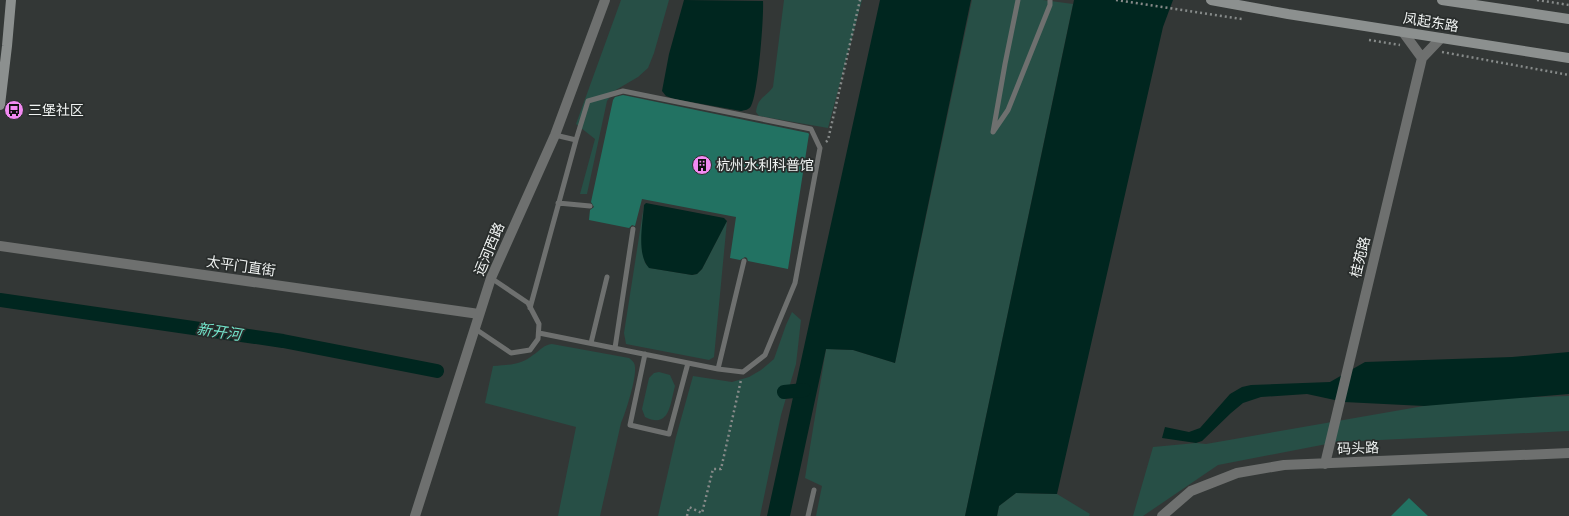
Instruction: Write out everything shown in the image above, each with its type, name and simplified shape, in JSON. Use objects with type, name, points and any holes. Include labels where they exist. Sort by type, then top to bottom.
[{"type":"main road","points":[[0,105],[11,0]]},
{"type":"main road","name":"凤起东路","points":[[1211,0],[1288,14],[1569,58]]},
{"type":"main road","name":"凤起东路","points":[[1442,0],[1569,19]]},
{"type":"street","name":"运河西路","points":[[415,516],[491,278],[555,135],[605,0]]},
{"type":"street","points":[[1403,32],[1422,58]]},
{"type":"street","name":"桂苑路","points":[[1325,464],[1422,58],[1441,38]]},
{"type":"street","name":"太平门直街","points":[[0,246],[479,314]]},
{"type":"street","name":"码头路","points":[[1162,516],[1190,491],[1237,474],[1284,465],[1569,453]]},
{"type":"lane","points":[[1018,0],[1004,64],[993,132],[1008,110],[1050,5],[1050,0]]},
{"type":"lane","points":[[530,308],[558,203],[588,102],[623,91],[811,129],[820,148],[795,283],[765,355],[743,372],[718,369],[538,333]]},
{"type":"lane","points":[[555,135],[576,140]]},
{"type":"lane","points":[[558,203],[590,206]]},
{"type":"lane","points":[[614,348],[633,229]]},
{"type":"lane","points":[[718,369],[744,261]]},
{"type":"lane","points":[[592,344],[607,277]]},
{"type":"lane","points":[[474,328],[511,353],[530,350],[538,339],[539,324],[528,303],[491,278]]},
{"type":"lane","points":[[645,354],[630,425],[669,434],[688,363]]},
{"type":"lane","points":[[808,516],[814,490]]},
{"type":"path","points":[[820,148],[828,140],[860,0]]},
{"type":"path","points":[[1116,0],[1249,20]]},
{"type":"path","points":[[1537,0],[1569,5]]},
{"type":"path","points":[[687,516],[689,507],[702,513],[713,468],[721,469],[743,372]]},
{"type":"shaded area","points":[[621,0],[669,0],[654,53],[648,68],[638,77],[614,91],[607,101],[587,194],[580,194],[595,139],[576,124]]},
{"type":"shaded area","points":[[684,0],[763,1],[756,87],[754,99],[748,109],[741,111],[674,99],[666,96],[662,91],[669,54]]},
{"type":"shaded area","points":[[784,0],[862,0],[828,128],[759,116],[756,112],[760,100],[773,87]]},
{"type":"shaded area","points":[[880,0],[971,0],[895,363],[853,350],[826,349],[790,516],[767,516]]},
{"type":"shaded area","points":[[972,0],[1043,0],[1073,4],[965,516],[816,516],[822,486],[805,478],[826,349],[853,350],[895,363]]},
{"type":"shaded area","points":[[1074,0],[1173,0],[1163,27],[1057,494],[1016,493],[999,506],[997,516],[965,516]]},
{"type":"shaded area","points":[[646,203],[724,218],[727,221],[702,269],[697,274],[692,275],[649,268],[645,262],[641,247],[644,205]]},
{"type":"shaded area","points":[[644,205],[642,233],[645,263],[650,268],[692,275],[697,274],[702,269],[727,221],[714,357],[709,360],[626,344],[624,333]]},
{"type":"shaded area","points":[[792,312],[801,320],[796,364],[781,415],[760,516],[658,516],[676,437],[693,376],[732,382],[749,377],[761,370],[774,359]]},
{"type":"shaded area","points":[[552,344],[629,358],[635,365],[632,387],[621,423],[600,516],[558,516],[576,427],[485,403],[493,366],[519,363],[544,347]]},
{"type":"shaded area","points":[[1569,352],[1569,394],[1424,406],[1344,402],[1307,394],[1261,397],[1243,403],[1202,441],[1196,443],[1162,438],[1165,427],[1189,432],[1200,428],[1230,394],[1242,387],[1251,385],[1330,382],[1365,362],[1512,357]]},
{"type":"shaded area","points":[[659,372],[670,375],[675,386],[668,413],[660,420],[653,420],[645,417],[642,409],[649,378],[654,373]]},
{"type":"shaded area","points":[[1569,396],[1569,431],[1337,442],[1218,465],[1143,516],[1133,516],[1153,447],[1196,443],[1206,444],[1464,399]]},
{"type":"shaded area","points":[[1016,493],[1057,494],[1090,514],[1089,516],[997,516],[999,506]]},
{"type":"building","name":"杭州水利科普馆","points":[[623,95],[809,134],[788,269],[748,261],[745,257],[740,260],[730,258],[736,217],[642,199],[635,226],[632,225],[629,228],[589,220],[590,210],[594,207],[591,202],[613,100],[615,97]]},
{"type":"building","points":[[1409,498],[1428,516],[1391,516]]},
{"type":"waterway","name":"新开河","points":[[0,300],[283,341],[437,371]]},
{"type":"waterway","name":"新开河","points":[[784,392],[804,390]]},
{"type":"place","name":"三堡社区","points":[[14,110]]},
{"type":"place","name":"杭州水利科普馆","points":[[702,165]]}]
